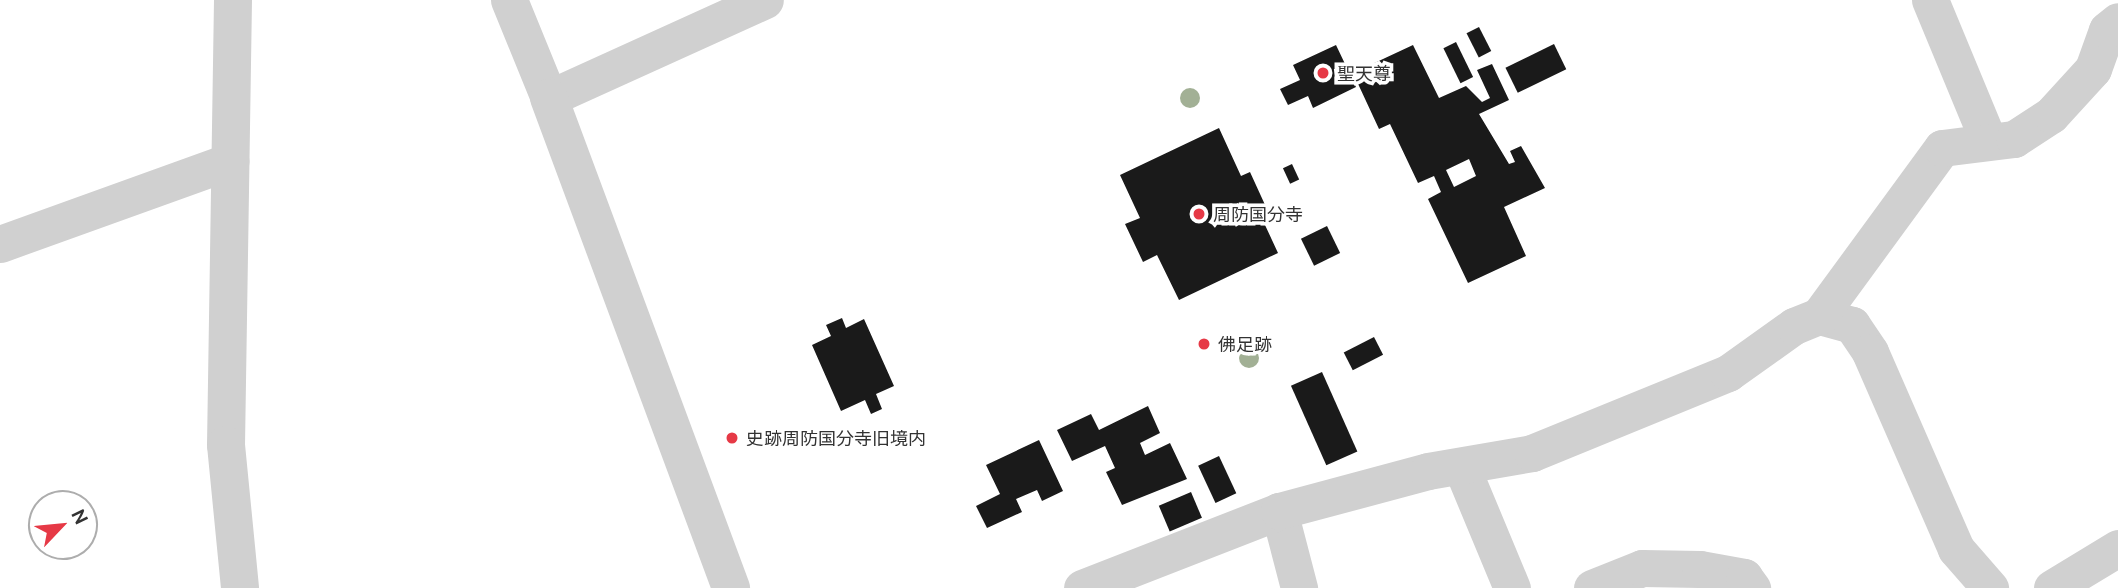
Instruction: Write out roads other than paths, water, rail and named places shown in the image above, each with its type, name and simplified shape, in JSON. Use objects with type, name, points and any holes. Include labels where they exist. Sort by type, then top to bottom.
[{"type":"street","points":[[233,0],[226,445],[240,588]]},
{"type":"street","points":[[509,0],[549,98],[731,588]]},
{"type":"street","points":[[549,98],[765,0]]},
{"type":"street","points":[[1930,0],[1988,140]]},
{"type":"street","points":[[1082,588],[1279,511],[1428,471],[1462,468],[1532,453],[1728,373],[1794,326],[1819,316],[1942,148],[1988,140],[2014,139],[2051,115],[2093,69],[2107,30],[2118,22]]},
{"type":"street","points":[[0,244],[231,161]]},
{"type":"street","points":[[1819,316],[1852,325],[1870,352],[1956,549],[1990,588]]},
{"type":"street","points":[[1462,468],[1512,588]]},
{"type":"street","points":[[1279,511],[1299,588]]},
{"type":"street","points":[[2052,588],[2118,548]]},
{"type":"street","points":[[1592,588],[1642,568],[1700,569],[1744,577],[1752,588]]},
{"type":"place","name":"聖天尊","points":[[1323,73]]},
{"type":"place","name":"周防国分寺","points":[[1199,214]]},
{"type":"place","name":"佛足跡","points":[[1204,344]]},
{"type":"place","name":"史跡周防国分寺旧境内","points":[[732,438]]}]
